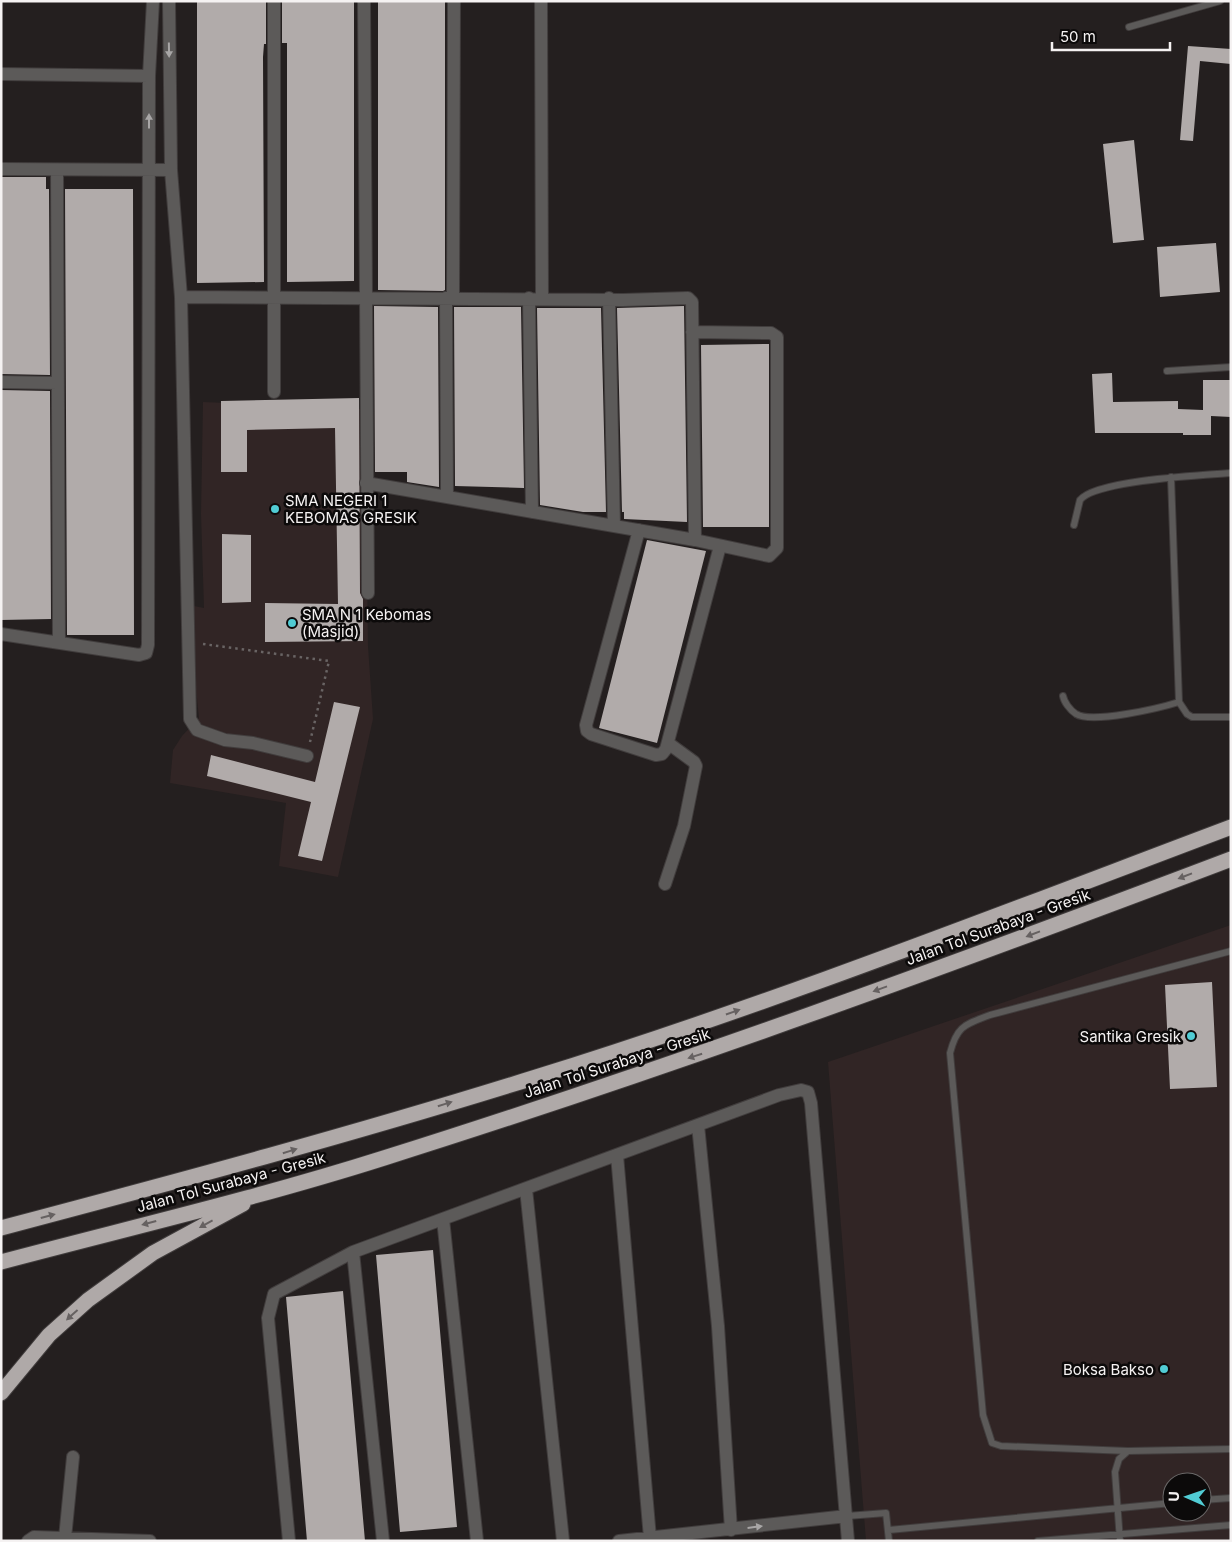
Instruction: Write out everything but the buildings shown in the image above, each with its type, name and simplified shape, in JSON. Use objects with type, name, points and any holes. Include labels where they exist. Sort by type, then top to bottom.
[{"type":"highway","name":"Jalan Tol Surabaya - Gresik","points":[[1,1228],[262,1159],[535,1078],[735,1011],[1231,827]]},
{"type":"highway","name":"Jalan Tol Surabaya - Gresik","points":[[1,1262],[264,1192],[390,1156],[721,1047],[1231,859]]},
{"type":"highway","points":[[1,1392],[49,1336],[88,1300],[153,1252],[264,1192]]},
{"type":"street","points":[[1,634],[139,655],[146,653],[148,645],[149,76],[153,1]]},
{"type":"street","points":[[169,1],[171,170],[181,297],[190,719],[197,730],[225,740],[253,743],[307,756]]},
{"type":"street","points":[[274,1],[274,392]]},
{"type":"street","points":[[364,1],[364,297],[368,593]]},
{"type":"street","points":[[447,497],[454,1]]},
{"type":"street","points":[[532,512],[541,1]]},
{"type":"street","points":[[1,74],[149,76]]},
{"type":"street","points":[[1,169],[171,170]]},
{"type":"street","points":[[58,170],[58,643]]},
{"type":"street","points":[[181,297],[688,298],[692,302],[695,540]]},
{"type":"street","points":[[609,298],[614,526]]},
{"type":"street","points":[[366,484],[695,540],[769,556],[777,548],[777,337],[771,333],[692,332]]},
{"type":"street","points":[[1,382],[57,382]]},
{"type":"street","points":[[639,530],[586,724],[587,731],[591,734],[656,755],[662,754],[668,743],[720,546]]},
{"type":"street","points":[[665,884],[684,826],[696,766],[694,762],[668,743]]},
{"type":"street","points":[[289,1541],[268,1318],[274,1294],[353,1252],[779,1094],[804,1090],[808,1092],[810,1098],[848,1541]]},
{"type":"street","points":[[698,1125],[718,1326],[732,1530]]},
{"type":"street","points":[[617,1155],[650,1538]]},
{"type":"street","points":[[526,1189],[563,1541]]},
{"type":"street","points":[[443,1219],[477,1541]]},
{"type":"street","points":[[353,1252],[383,1541]]},
{"type":"street","points":[[64,1538],[72,1457]]},
{"type":"street","points":[[619,1541],[847,1516]]},
{"type":"street","points":[[28,1541],[34,1537],[150,1541]]},
{"type":"lane","points":[[1129,27],[1220,1]]},
{"type":"lane","points":[[1167,371],[1231,367]]},
{"type":"lane","points":[[1074,525],[1080,500],[1091,492],[1170,477],[1231,473]]},
{"type":"lane","points":[[1170,477],[1179,702],[1187,714],[1192,717],[1231,717]]},
{"type":"lane","points":[[1063,696],[1067,704],[1077,715],[1103,717],[1158,708],[1179,702]]},
{"type":"lane","points":[[1231,951],[990,1015],[969,1023],[955,1034],[950,1053],[983,1415],[987,1433],[992,1443],[1001,1446],[1128,1451],[1231,1449]]},
{"type":"lane","points":[[1120,1541],[1115,1472],[1119,1459],[1128,1451]]},
{"type":"lane","points":[[1212,1499],[1231,1498]]},
{"type":"lane","points":[[889,1530],[1162,1504]]},
{"type":"lane","points":[[847,1516],[885,1512],[888,1517],[889,1541]]},
{"type":"lane","points":[[1038,1541],[1231,1525]]},
{"type":"path","points":[[187,641],[328,661],[307,756]]},
{"type":"shaded area","points":[[203,402],[365,409],[368,646],[373,719],[338,877],[279,866],[286,803],[170,783],[173,750],[182,736],[199,718],[193,660],[194,606],[204,608],[201,514]]},
{"type":"shaded area","points":[[1231,925],[1231,1541],[866,1541],[828,1062]]},
{"type":"place","name":"SMA NEGERI 1 KEBOMAS GRESIK","points":[[275,509]]},
{"type":"place","name":"SMA N 1 Kebomas (Masjid)","points":[[292,623]]},
{"type":"place","name":"Santika Gresik","points":[[1191,1036]]},
{"type":"place","name":"Boksa Bakso","points":[[1164,1369]]}]
